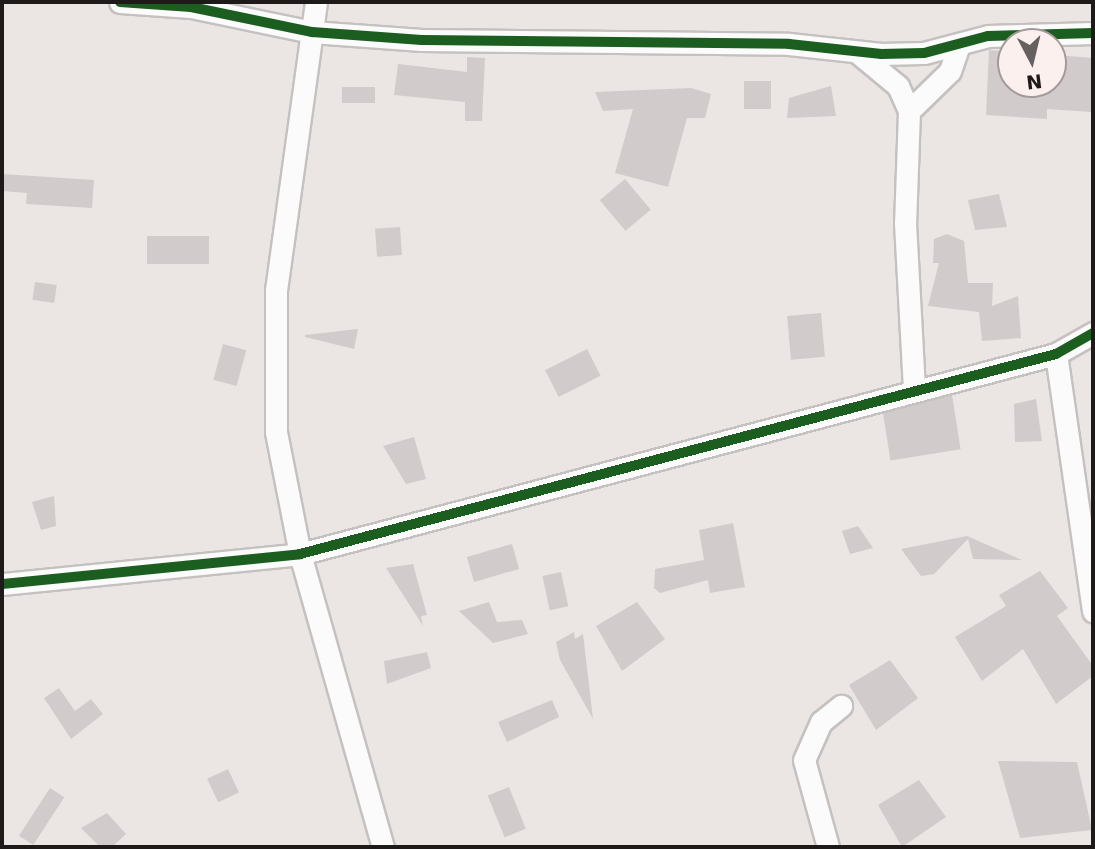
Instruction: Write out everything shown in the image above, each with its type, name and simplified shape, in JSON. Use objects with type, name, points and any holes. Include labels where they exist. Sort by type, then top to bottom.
[{"type":"street","points":[[120,2],[191,8],[312,32],[422,40],[850,48],[881,54],[959,45],[988,36],[1093,33]]},
{"type":"street","points":[[316,2],[276,289],[276,432],[300,554],[383,847]]},
{"type":"street","points":[[909,111],[950,71],[959,45]]},
{"type":"street","points":[[850,48],[898,86],[909,111],[905,223],[914,391]]},
{"type":"street","points":[[2,584],[300,554],[1056,354],[1093,333]]},
{"type":"street","points":[[1056,354],[1090,551],[1093,611]]},
{"type":"street","points":[[828,847],[804,760],[821,722],[841,706]]},
{"type":"building","points":[[989,50],[997,51],[997,98],[1067,98],[1067,56],[1093,58],[1091,112],[1047,109],[1047,119],[986,115]]},
{"type":"building","points":[[467,57],[485,58],[482,121],[465,121],[465,102],[394,95],[398,64],[467,72]]},
{"type":"building","points":[[744,81],[771,81],[771,109],[744,109]]},
{"type":"building","points":[[831,86],[836,116],[787,118],[789,98]]},
{"type":"building","points":[[342,87],[375,87],[375,103],[342,103]]},
{"type":"building","points":[[691,88],[711,94],[705,118],[687,118],[668,187],[615,173],[633,109],[603,111],[595,92]]},
{"type":"building","points":[[2,174],[94,180],[92,208],[26,204],[27,193],[2,191]]},
{"type":"building","points":[[625,179],[651,210],[625,231],[600,200]]},
{"type":"building","points":[[999,194],[1007,227],[975,230],[968,200]]},
{"type":"building","points":[[400,227],[402,255],[377,257],[375,229]]},
{"type":"building","points":[[947,234],[964,241],[968,283],[993,283],[992,306],[1018,296],[1021,338],[982,341],[979,312],[928,306],[939,263],[933,263],[934,239]]},
{"type":"building","points":[[147,236],[209,236],[209,264],[147,264]]},
{"type":"building","points":[[35,282],[57,285],[54,303],[32,300]]},
{"type":"building","points":[[821,313],[825,357],[791,360],[787,316]]},
{"type":"building","points":[[358,329],[354,349],[305,337],[305,335]]},
{"type":"building","points":[[223,344],[246,350],[237,386],[213,380]]},
{"type":"building","points":[[587,349],[601,376],[559,397],[545,370]]},
{"type":"building","points":[[952,395],[961,449],[890,460],[882,406]]},
{"type":"building","points":[[1036,399],[1042,441],[1015,442],[1014,404]]},
{"type":"building","points":[[414,437],[426,479],[406,484],[383,446]]},
{"type":"building","points":[[54,496],[56,526],[41,530],[32,502]]},
{"type":"building","points":[[733,523],[745,587],[710,593],[708,580],[660,593],[654,588],[655,569],[704,560],[699,530]]},
{"type":"building","points":[[858,526],[873,548],[850,554],[842,531]]},
{"type":"building","points":[[967,536],[1022,560],[973,559],[968,539],[934,574],[921,576],[901,549]]},
{"type":"building","points":[[512,544],[519,569],[474,582],[467,557]]},
{"type":"building","points":[[413,564],[427,615],[421,616],[423,626],[386,568]]},
{"type":"building","points":[[1040,571],[1068,608],[1057,616],[1093,666],[1093,676],[1056,704],[1023,649],[982,681],[955,637],[1006,606],[999,595]]},
{"type":"building","points":[[561,572],[568,606],[550,610],[542,576]]},
{"type":"building","points":[[489,602],[497,622],[522,620],[528,634],[493,643],[459,611]]},
{"type":"building","points":[[637,602],[665,639],[622,671],[596,626]]},
{"type":"building","points":[[574,632],[575,639],[583,634],[593,719],[560,660],[556,642]]},
{"type":"building","points":[[427,652],[431,668],[387,684],[384,661]]},
{"type":"building","points":[[890,660],[918,698],[876,730],[849,685]]},
{"type":"building","points":[[59,688],[75,711],[91,699],[103,714],[71,739],[44,698]]},
{"type":"building","points":[[552,700],[559,717],[507,742],[498,722]]},
{"type":"building","points":[[998,761],[1077,762],[1092,830],[1020,838]]},
{"type":"building","points":[[228,769],[239,793],[218,802],[207,779]]},
{"type":"building","points":[[919,780],[946,817],[902,847],[878,805]]},
{"type":"building","points":[[509,787],[526,829],[505,837],[488,796]]},
{"type":"building","points":[[50,788],[64,797],[33,845],[19,836]]},
{"type":"building","points":[[107,813],[126,834],[112,847],[100,847],[81,828]]},
{"type":"cycle path","points":[[120,2],[191,7],[312,32],[422,40],[789,44],[881,54],[924,53],[988,36],[1093,33]]},
{"type":"cycle path","points":[[2,584],[300,554],[1056,354],[1093,333]]}]
